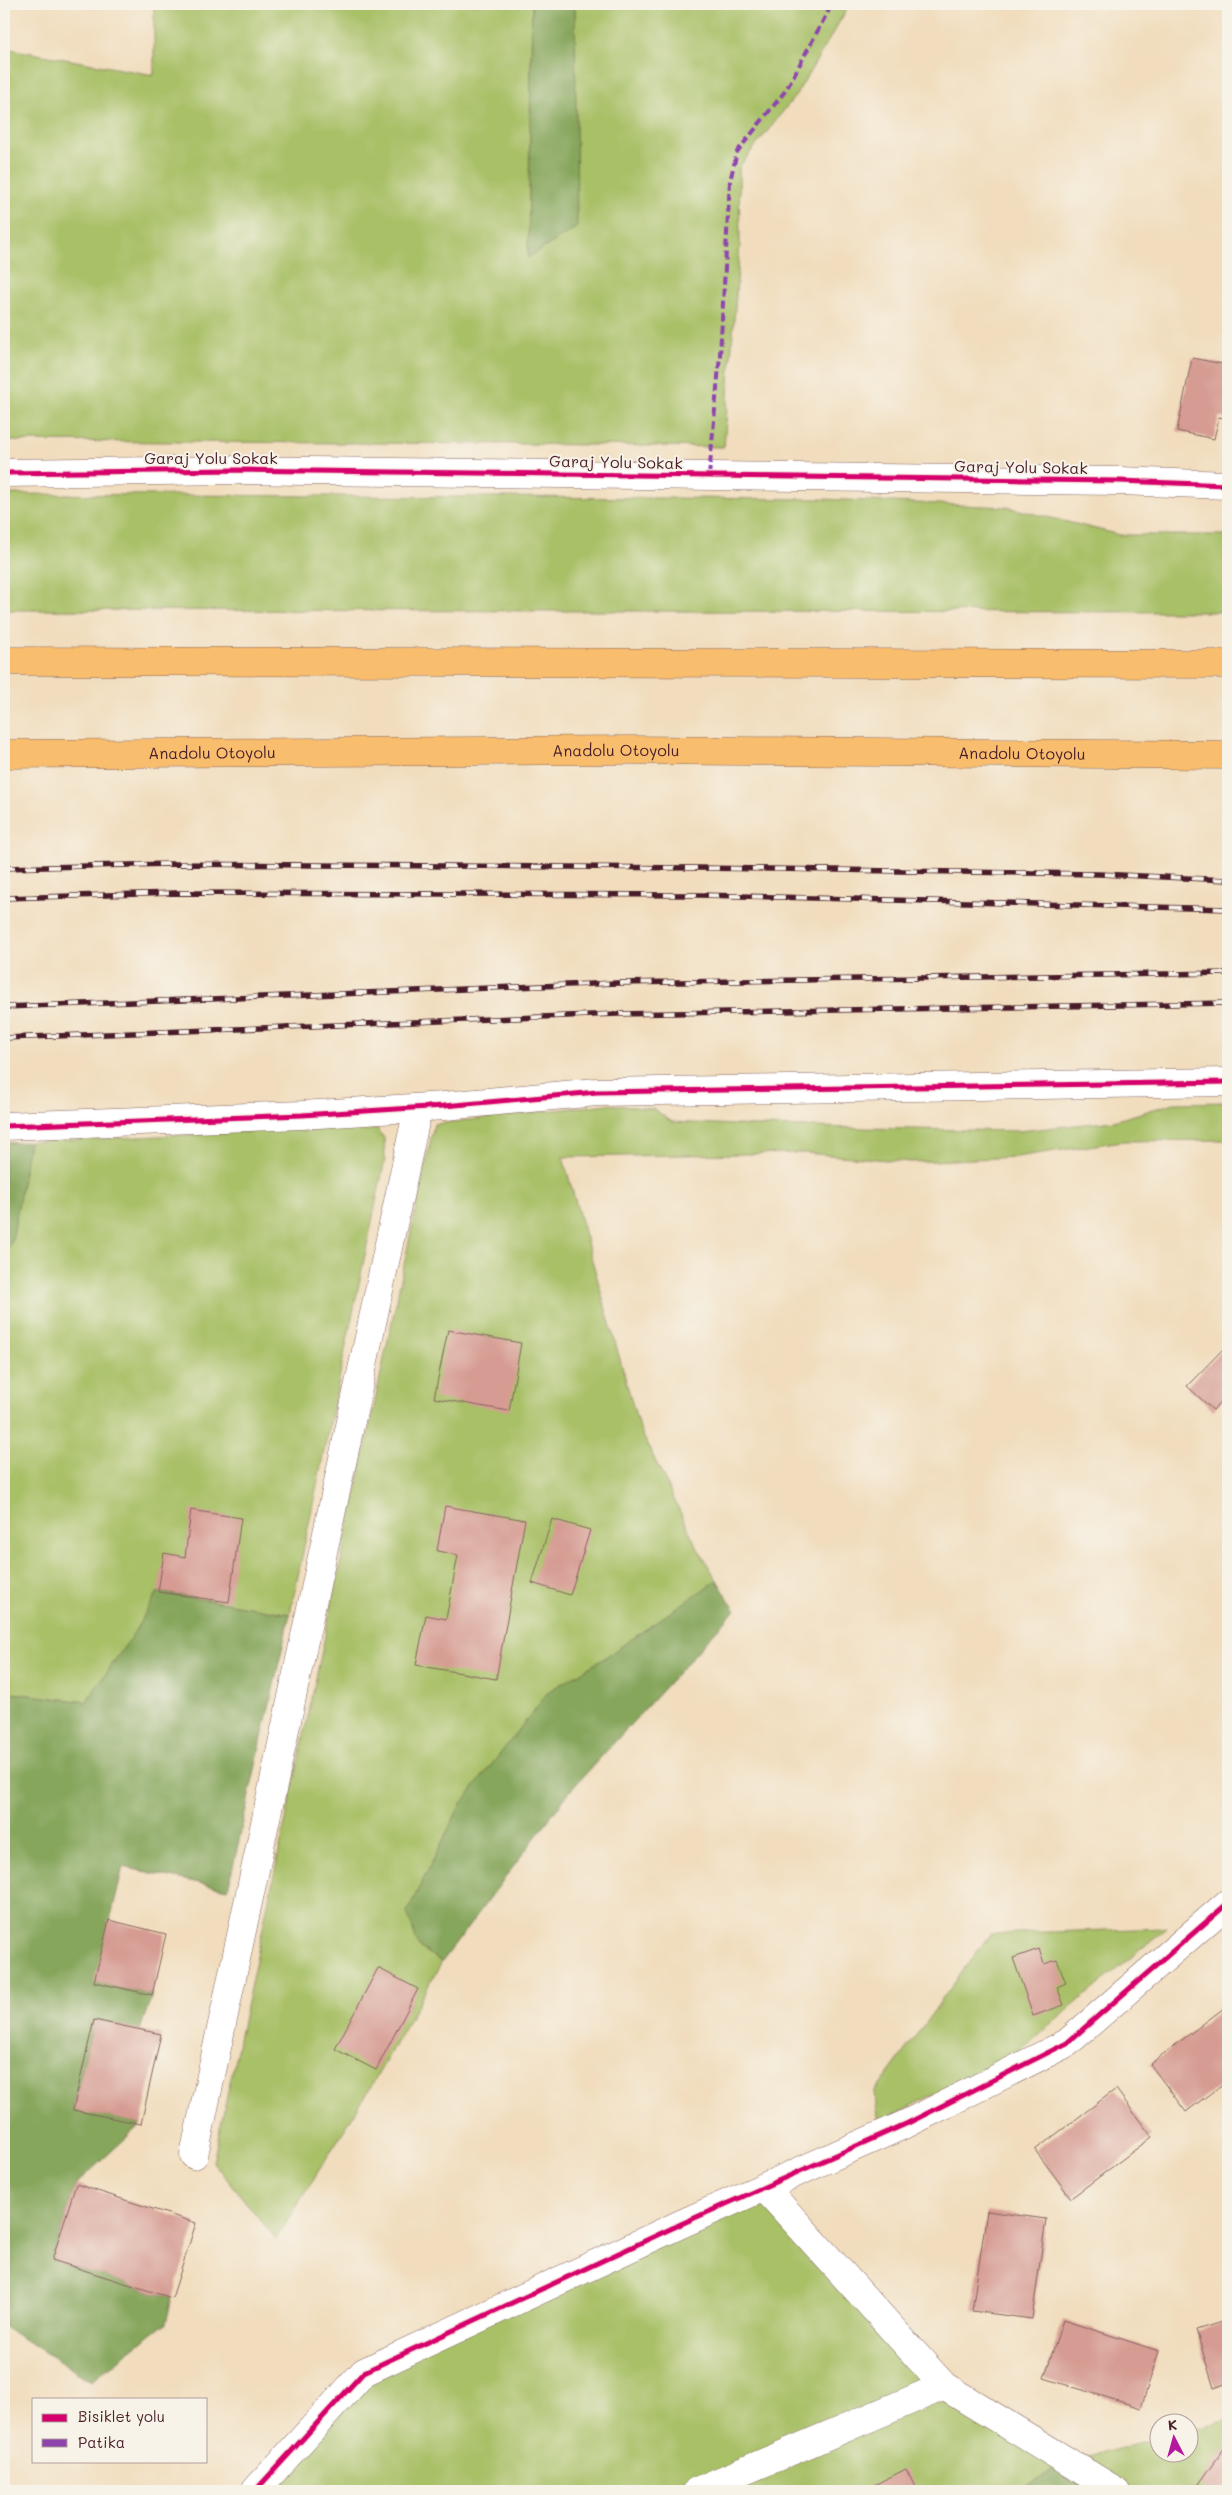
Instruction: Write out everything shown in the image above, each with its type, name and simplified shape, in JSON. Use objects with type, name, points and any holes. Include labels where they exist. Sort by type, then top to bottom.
[{"type":"highway","points":[[4,661],[1228,664]]},
{"type":"highway","name":"Anadolu Otoyolu","points":[[4,754],[632,750],[1228,755]]},
{"type":"street","name":"Garaj Yolu Sokak","points":[[4,473],[237,470],[1119,481],[1228,485]]},
{"type":"street","points":[[4,1126],[302,1115],[418,1108],[597,1092],[1228,1082]]},
{"type":"street","points":[[194,2155],[418,1108]]},
{"type":"street","points":[[255,2491],[364,2372],[764,2187],[908,2123],[1067,2043],[1228,1903]]},
{"type":"street","points":[[764,2187],[944,2386],[1066,2463],[1116,2491]]},
{"type":"street","points":[[697,2491],[944,2386]]},
{"type":"green space","points":[[154,4],[532,4],[528,257],[574,35],[575,4],[850,4],[796,95],[739,167],[740,244],[724,447],[4,441],[4,48],[154,75]]},
{"type":"green space","points":[[532,4],[575,4],[577,227],[528,258]]},
{"type":"green space","points":[[4,494],[821,499],[1007,507],[1120,535],[1228,535],[1228,612],[4,610]]},
{"type":"green space","points":[[1228,1102],[1228,1140],[1122,1141],[1016,1157],[911,1162],[805,1153],[563,1157],[639,1427],[697,1547],[717,1580],[603,1659],[549,1691],[419,1947],[442,1962],[369,2090],[276,2239],[213,2162],[434,1124],[607,1104],[654,1109],[672,1122],[757,1126],[1019,1131],[1114,1121],[1174,1103]]},
{"type":"green space","points":[[375,1126],[384,1138],[385,1159],[290,1614],[158,1592],[132,1636],[86,1702],[4,1692],[4,1255],[12,1241],[29,1142]]},
{"type":"green space","points":[[29,1142],[12,1241],[4,1255],[4,1143]]},
{"type":"green space","points":[[717,1580],[735,1610],[570,1791],[442,1962],[419,1947],[407,1912],[461,1804],[549,1691],[603,1659]]},
{"type":"green space","points":[[158,1592],[290,1614],[228,1889],[123,1867],[95,1982],[152,1995],[140,2030],[94,2020],[73,2109],[141,2124],[76,2184],[52,2260],[172,2298],[166,2323],[91,2381],[4,2327],[4,1692],[86,1702],[132,1636]]},
{"type":"green space","points":[[1166,1928],[1018,2052],[879,2122],[874,2093],[990,1934]]},
{"type":"green space","points":[[764,2187],[944,2386],[1066,2463],[1016,2491],[255,2491],[364,2372]]},
{"type":"green space","points":[[1228,2420],[1228,2491],[1116,2491],[1066,2463],[1150,2440],[1150,2462],[1200,2462],[1200,2428]]},
{"type":"green space","points":[[1066,2463],[1116,2491],[1016,2491]]},
{"type":"building","points":[[1192,358],[1228,365],[1228,419],[1219,417],[1214,439],[1177,431]]},
{"type":"building","points":[[448,1330],[521,1343],[509,1411],[434,1398]]},
{"type":"building","points":[[1228,1344],[1228,1394],[1213,1410],[1187,1386]]},
{"type":"building","points":[[445,1506],[525,1520],[496,1679],[416,1665],[426,1615],[446,1619],[458,1555],[437,1551]]},
{"type":"building","points":[[191,1510],[241,1518],[229,1602],[158,1592],[164,1553],[185,1557]]},
{"type":"building","points":[[552,1519],[590,1530],[570,1595],[532,1583]]},
{"type":"building","points":[[109,1920],[166,1934],[152,1995],[94,1982]]},
{"type":"building","points":[[1039,1949],[1044,1964],[1057,1960],[1066,1983],[1057,1987],[1064,2005],[1033,2016],[1013,1958]]},
{"type":"building","points":[[378,1968],[418,1989],[376,2070],[335,2049]]},
{"type":"building","points":[[1228,2005],[1228,2080],[1186,2112],[1150,2064]]},
{"type":"building","points":[[94,2020],[161,2034],[141,2124],[73,2110]]},
{"type":"building","points":[[1116,2089],[1152,2137],[1071,2198],[1035,2150]]},
{"type":"building","points":[[76,2184],[196,2223],[172,2298],[52,2260]]},
{"type":"building","points":[[987,2211],[1046,2219],[1032,2319],[972,2311]]},
{"type":"building","points":[[1063,2320],[1159,2351],[1141,2408],[1044,2378]]},
{"type":"building","points":[[1228,2320],[1228,2383],[1214,2388],[1196,2330]]},
{"type":"building","points":[[1228,2443],[1228,2491],[1209,2491],[1199,2484]]},
{"type":"building","points":[[906,2469],[917,2491],[869,2491],[868,2488]]},
{"type":"railway","points":[[4,868],[171,864],[698,868],[1099,874],[1228,880]]},
{"type":"railway","points":[[4,898],[175,893],[700,895],[1228,909]]},
{"type":"railway","points":[[4,1007],[618,983],[1228,973]]},
{"type":"railway","points":[[4,1038],[618,1014],[1228,1003]]},
{"type":"marked path","points":[[709,476],[720,355],[730,181],[737,152],[786,90],[832,4]]},
{"type":"cycle path","points":[[4,473],[237,470],[1119,481],[1228,485]]},
{"type":"cycle path","points":[[4,1126],[302,1115],[444,1106],[597,1092],[1228,1082]]},
{"type":"cycle path","points":[[255,2491],[364,2372],[681,2224],[908,2123],[1067,2043],[1228,1903]]}]
